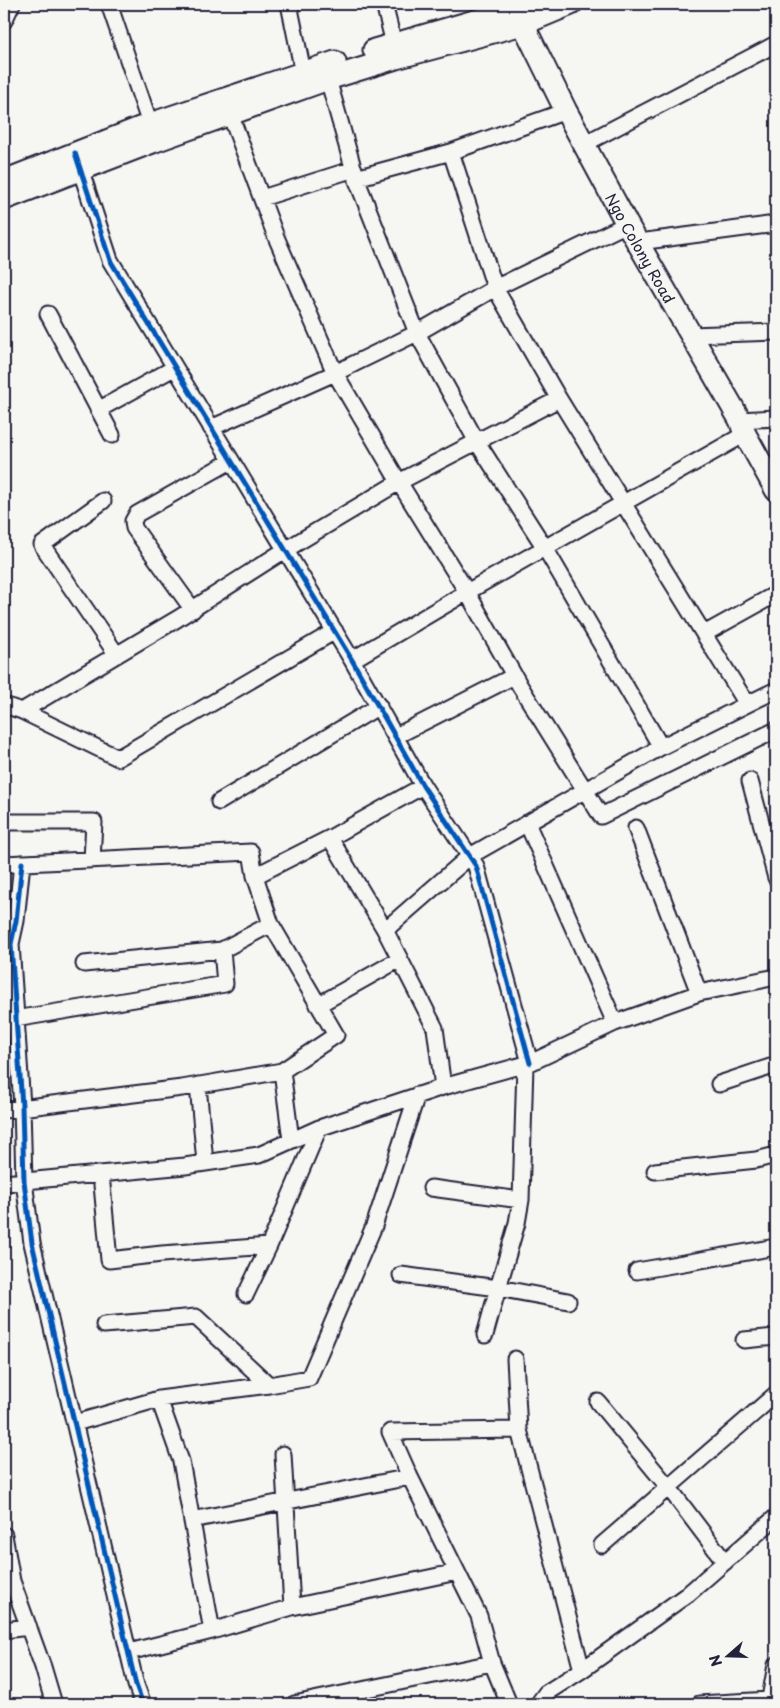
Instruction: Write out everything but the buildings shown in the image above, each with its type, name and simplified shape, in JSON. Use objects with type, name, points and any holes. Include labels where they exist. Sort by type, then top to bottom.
[{"type":"street","points":[[4,22],[12,4]]},
{"type":"street","points":[[109,4],[150,124]]},
{"type":"street","points":[[289,4],[303,72]]},
{"type":"street","points":[[384,4],[394,44]]},
{"type":"street","points":[[4,199],[150,124],[303,72],[394,44],[518,10],[571,4]]},
{"type":"street","points":[[4,181],[77,162],[230,114],[518,10]]},
{"type":"street","name":"Ngo Colony Road","points":[[518,10],[566,111],[627,224],[743,427],[776,490]]},
{"type":"street","points":[[584,144],[776,44]]},
{"type":"street","points":[[328,79],[355,173],[417,333],[477,442],[545,548],[661,747]]},
{"type":"street","points":[[262,198],[355,173],[451,152],[566,111]]},
{"type":"street","points":[[230,114],[276,237],[335,373],[467,592],[514,676],[600,816],[776,730]]},
{"type":"street","points":[[451,152],[495,288],[559,399],[747,704]]},
{"type":"street","points":[[77,162],[110,260],[335,631],[423,786],[476,866],[528,1064],[521,1200],[517,1223],[485,1335]]},
{"type":"street","points":[[211,428],[335,373],[417,333],[495,288],[627,224]]},
{"type":"street","points":[[639,242],[776,224]]},
{"type":"street","points":[[48,314],[112,435]]},
{"type":"street","points":[[690,335],[776,332]]},
{"type":"street","points":[[98,410],[174,368]]},
{"type":"street","points":[[22,712],[399,482],[559,399]]},
{"type":"street","points":[[352,660],[467,592],[623,504],[743,427],[776,418]]},
{"type":"street","points":[[192,610],[134,528],[132,521],[136,514],[231,461]]},
{"type":"street","points":[[103,501],[42,545],[116,655]]},
{"type":"street","points":[[704,634],[776,594]]},
{"type":"street","points":[[4,705],[118,758],[335,631]]},
{"type":"street","points":[[396,736],[514,676]]},
{"type":"street","points":[[385,930],[470,856],[661,747],[776,690]]},
{"type":"street","points":[[219,802],[378,706]]},
{"type":"street","points":[[750,781],[776,878]]},
{"type":"street","points":[[255,876],[330,838],[423,786]]},
{"type":"street","points":[[4,822],[94,822],[92,860]]},
{"type":"street","points":[[527,823],[615,1024]]},
{"type":"street","points":[[636,828],[699,993]]},
{"type":"street","points":[[330,838],[385,930],[435,1028],[443,1087]]},
{"type":"street","points":[[4,864],[250,852],[255,876],[272,924],[336,1035],[282,1071],[198,1085],[22,1106],[4,1110]]},
{"type":"street","points":[[22,863],[16,921],[11,944],[22,1106],[24,1181],[32,1243],[136,1685],[143,1704]]},
{"type":"street","points":[[84,964],[222,950],[272,924]]},
{"type":"street","points":[[16,1019],[225,984],[222,950]]},
{"type":"street","points":[[318,1005],[400,959]]},
{"type":"street","points":[[4,1183],[205,1163],[259,1155],[319,1128],[416,1095],[528,1064],[615,1024],[699,993],[776,977]]},
{"type":"street","points":[[719,1084],[776,1064]]},
{"type":"street","points":[[282,1071],[291,1140]]},
{"type":"street","points":[[198,1085],[205,1163]]},
{"type":"street","points":[[75,1423],[159,1399],[309,1378],[374,1226],[416,1095]]},
{"type":"street","points":[[246,1294],[269,1246],[319,1128]]},
{"type":"street","points":[[655,1171],[756,1160],[776,1155]]},
{"type":"street","points":[[101,1174],[108,1260],[269,1246]]},
{"type":"street","points":[[431,1188],[521,1200]]},
{"type":"street","points":[[637,1271],[776,1247]]},
{"type":"street","points":[[401,1275],[498,1288],[568,1301]]},
{"type":"street","points":[[104,1325],[196,1318],[269,1385]]},
{"type":"street","points":[[744,1340],[776,1336]]},
{"type":"street","points":[[515,1359],[519,1430],[582,1670]]},
{"type":"street","points":[[602,1545],[776,1394]]},
{"type":"street","points":[[159,1399],[182,1461],[212,1630]]},
{"type":"street","points":[[598,1402],[669,1488],[725,1562]]},
{"type":"street","points":[[509,1704],[492,1663],[479,1616],[410,1477],[390,1432],[519,1430]]},
{"type":"street","points":[[283,1454],[292,1607]]},
{"type":"street","points":[[192,1520],[410,1477]]},
{"type":"street","points":[[538,1704],[546,1693],[582,1670],[688,1594],[776,1517]]},
{"type":"street","points":[[4,1534],[12,1580],[54,1704]]},
{"type":"street","points":[[129,1652],[292,1607],[458,1572]]},
{"type":"street","points":[[4,1630],[29,1627]]},
{"type":"street","points":[[294,1704],[492,1663]]},
{"type":"street","points":[[699,1704],[770,1702],[776,1665]]},
{"type":"cycle path","points":[[75,153],[110,260],[352,660],[423,786],[476,866],[530,1063]]},
{"type":"cycle path","points":[[22,863],[16,921],[11,944],[22,1106],[24,1181],[32,1243],[136,1685],[143,1704]]}]
